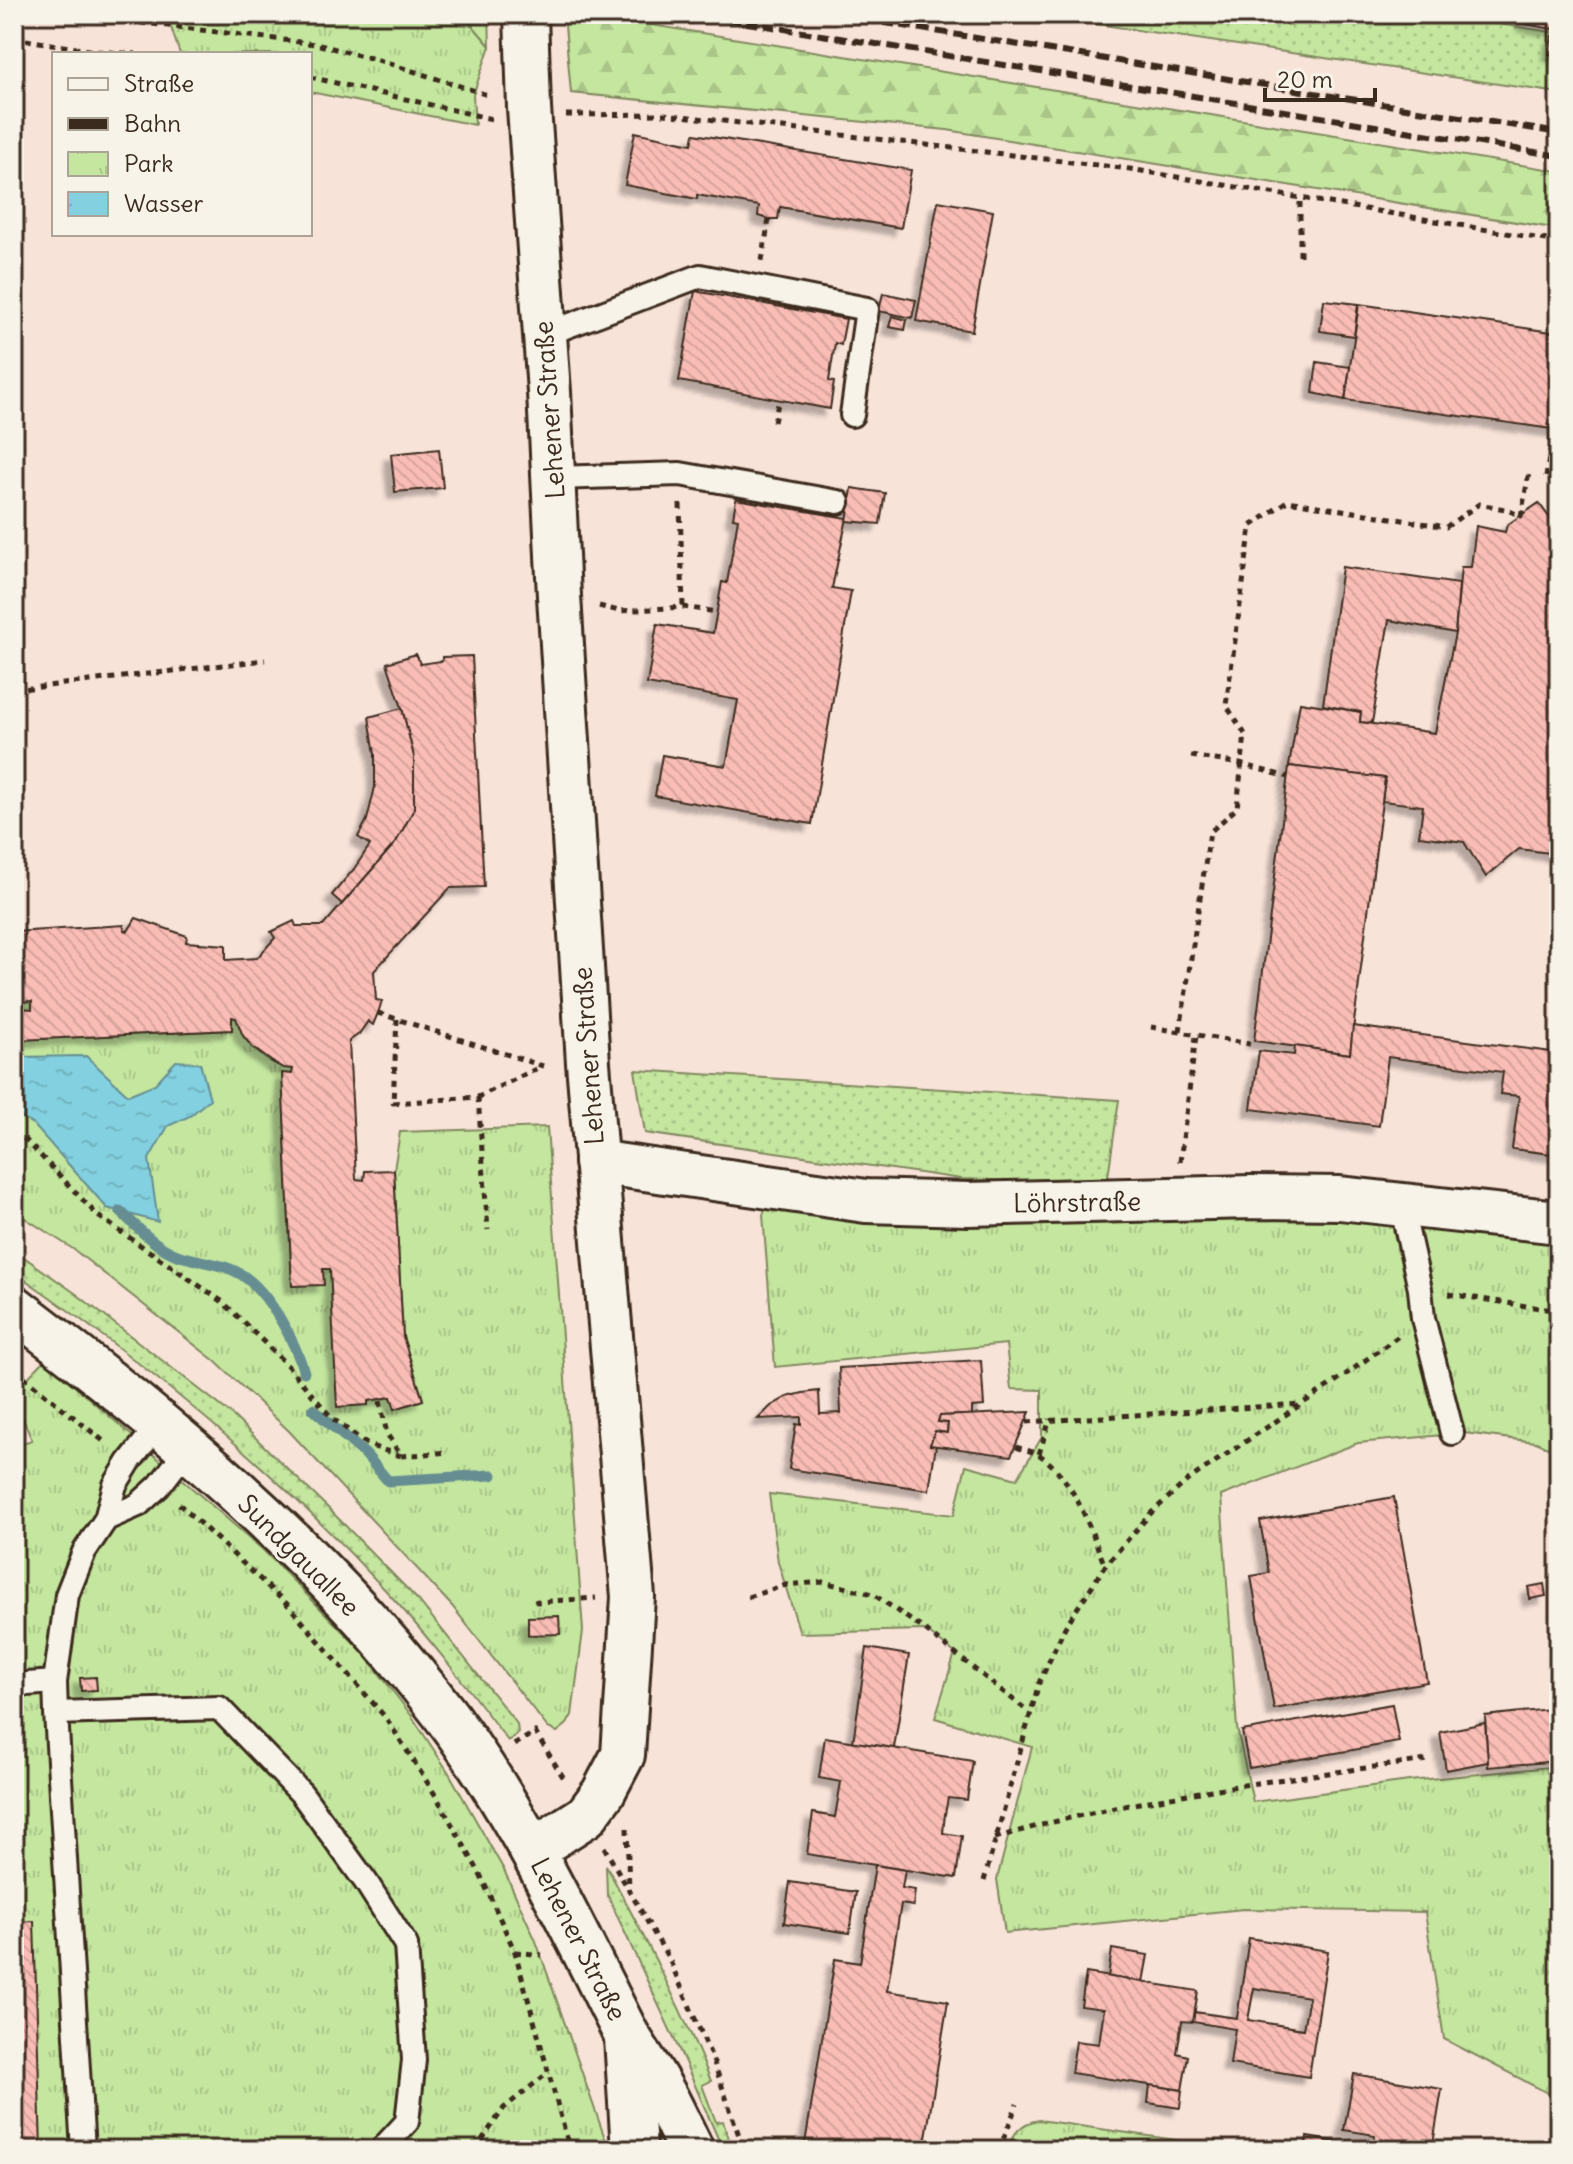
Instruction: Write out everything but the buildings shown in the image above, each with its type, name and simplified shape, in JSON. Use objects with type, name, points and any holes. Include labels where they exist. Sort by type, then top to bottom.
[{"type":"street","name":"Lehener Straße","points":[[526,27],[513,114],[544,335],[588,1063],[633,1597],[623,1755],[603,1793],[586,1816],[533,1850],[627,2036],[662,2091],[691,2150]]},
{"type":"street","name":"Löhrstraße","points":[[596,1162],[866,1201],[968,1204],[1252,1197],[1340,1198],[1559,1222]]},
{"type":"street","name":"Sundgauallee","points":[[14,1308],[174,1436],[333,1584],[430,1695],[481,1767],[533,1850]]},
{"type":"street","name":"Lehener Straße","points":[[627,2036],[634,2150]]},
{"type":"lane","points":[[544,335],[700,276],[758,285],[867,309],[852,415]]},
{"type":"lane","points":[[555,478],[680,474],[838,502]]},
{"type":"lane","points":[[1401,1204],[1420,1289],[1423,1318],[1452,1433]]},
{"type":"lane","points":[[83,2150],[55,1682],[67,1595],[84,1552],[106,1519],[115,1485],[129,1462],[174,1436]]},
{"type":"lane","points":[[106,1519],[138,1505],[159,1486],[174,1436]]},
{"type":"lane","points":[[14,1685],[55,1682]]},
{"type":"lane","points":[[56,1713],[219,1708],[302,1794],[366,1882],[406,1945],[414,2060],[409,2106],[407,2122],[381,2150]]},
{"type":"path","points":[[69,14],[316,44],[378,60],[513,114]]},
{"type":"path","points":[[14,38],[109,52]]},
{"type":"path","points":[[312,77],[513,114],[574,117],[664,114],[1130,169],[1559,242]]},
{"type":"path","points":[[1300,198],[1300,256]]},
{"type":"path","points":[[758,285],[769,219]]},
{"type":"path","points":[[1546,477],[1559,392]]},
{"type":"path","points":[[774,422],[779,399]]},
{"type":"path","points":[[1557,479],[1559,465]]},
{"type":"path","points":[[1180,1031],[1210,832],[1237,808],[1245,734],[1226,705],[1251,526],[1287,501],[1446,527],[1479,504],[1521,516],[1529,473]]},
{"type":"path","points":[[680,474],[683,607]]},
{"type":"path","points":[[559,596],[619,611],[683,607],[717,612]]},
{"type":"path","points":[[14,690],[265,660]]},
{"type":"path","points":[[1191,756],[1240,764],[1288,777]]},
{"type":"path","points":[[378,1013],[542,1066],[588,1063]]},
{"type":"path","points":[[397,1019],[393,1103],[478,1097],[542,1066]]},
{"type":"path","points":[[1151,1027],[1250,1044]]},
{"type":"path","points":[[1175,1201],[1196,1036]]},
{"type":"path","points":[[478,1097],[488,1230]]},
{"type":"path","points":[[14,1132],[21,1135],[98,1216],[223,1302],[286,1364],[332,1418],[368,1445],[401,1456],[449,1452]]},
{"type":"path","points":[[1420,1289],[1559,1311]]},
{"type":"path","points":[[984,1881],[1039,1683],[1065,1627],[1105,1566],[1151,1513],[1188,1480],[1423,1318]]},
{"type":"path","points":[[14,1369],[129,1462]]},
{"type":"path","points":[[380,1401],[387,1434],[401,1456]]},
{"type":"path","points":[[1027,1422],[1301,1404]]},
{"type":"path","points":[[1039,1454],[1050,1419]]},
{"type":"path","points":[[1016,1447],[1039,1454],[1061,1474],[1087,1521],[1105,1566]]},
{"type":"path","points":[[159,1486],[288,1605],[386,1718],[436,1796],[479,1872],[515,1952],[570,2150]]},
{"type":"path","points":[[748,1597],[786,1585],[823,1582],[873,1594],[925,1630],[1029,1712]]},
{"type":"path","points":[[536,1599],[537,1602],[583,1599]]},
{"type":"path","points":[[995,1838],[1062,1818],[1219,1787],[1428,1760]]},
{"type":"path","points":[[629,1891],[669,1959],[713,2060],[744,2150]]},
{"type":"path","points":[[478,2149],[504,2108],[549,2072]]},
{"type":"path","points":[[999,2150],[1017,2104]]},
{"type":"green space","points":[[157,14],[444,14],[466,18],[490,46],[473,95],[475,125],[312,92],[312,52],[179,52],[167,16]]},
{"type":"green space","points":[[444,14],[489,14],[490,46],[466,18]]},
{"type":"green space","points":[[564,14],[583,14],[1559,171],[1559,229],[947,130],[571,93]]},
{"type":"green space","points":[[1030,14],[1433,14],[1559,33],[1559,93]]},
{"type":"green space","points":[[32,1001],[32,1009],[19,1008],[20,1040],[232,1030],[232,1017],[236,1018],[244,1036],[257,1052],[273,1063],[293,1069],[292,1074],[282,1073],[292,1285],[323,1285],[323,1269],[330,1269],[368,1405],[368,1401],[391,1397],[395,1409],[423,1399],[403,1337],[394,1170],[400,1132],[547,1127],[583,1631],[572,1715],[557,1732],[548,1728],[452,1606],[289,1431],[215,1361],[73,1249],[14,1211],[14,1002]]},
{"type":"green space","points":[[635,1070],[1119,1100],[1107,1184],[961,1179],[645,1133]]},
{"type":"green space","points":[[768,1203],[1279,1211],[1559,1236],[1559,1452],[1536,1442],[1464,1433],[1358,1443],[1221,1496],[1237,1728],[1253,1802],[1409,1781],[1559,1766],[1559,2099],[1444,2039],[1425,1912],[1244,1909],[1005,1933],[997,1879],[1032,1747],[935,1718],[955,1653],[925,1630],[800,1633],[778,1562],[769,1494],[954,1515],[966,1465],[1017,1479],[1042,1437],[1042,1390],[1011,1389],[1006,1344],[775,1367],[763,1215]]},
{"type":"green space","points":[[14,1250],[75,1293],[230,1413],[419,1601],[517,1724],[518,1733],[508,1741],[436,1648],[390,1595],[258,1464],[164,1383],[14,1272]]},
{"type":"green space","points":[[45,1360],[263,1550],[362,1651],[411,1715],[449,1773],[504,1870],[536,1941],[609,2150],[14,2150],[14,1719],[23,1718],[14,1586],[14,1446],[32,1440],[14,1392]]},
{"type":"green space","points":[[606,1865],[662,1972],[699,2053],[711,2081],[702,2085],[716,2122],[723,2121],[731,2150],[723,2150],[607,1894]]},
{"type":"green space","points":[[1039,2120],[1185,2142],[1195,2150],[1007,2150],[1018,2130]]},
{"type":"water","points":[[86,1056],[128,1095],[155,1084],[176,1061],[200,1063],[210,1099],[190,1116],[168,1126],[149,1159],[158,1222],[107,1208],[33,1124],[14,1114],[14,1057]]},
{"type":"waterway","points":[[120,1211],[163,1248],[180,1256],[230,1269],[255,1285],[281,1320],[304,1372]]},
{"type":"waterway","points":[[313,1409],[366,1455],[388,1481],[492,1475]]},
{"type":"railway","points":[[693,14],[1559,156]]},
{"type":"railway","points":[[830,14],[1559,133]]}]
